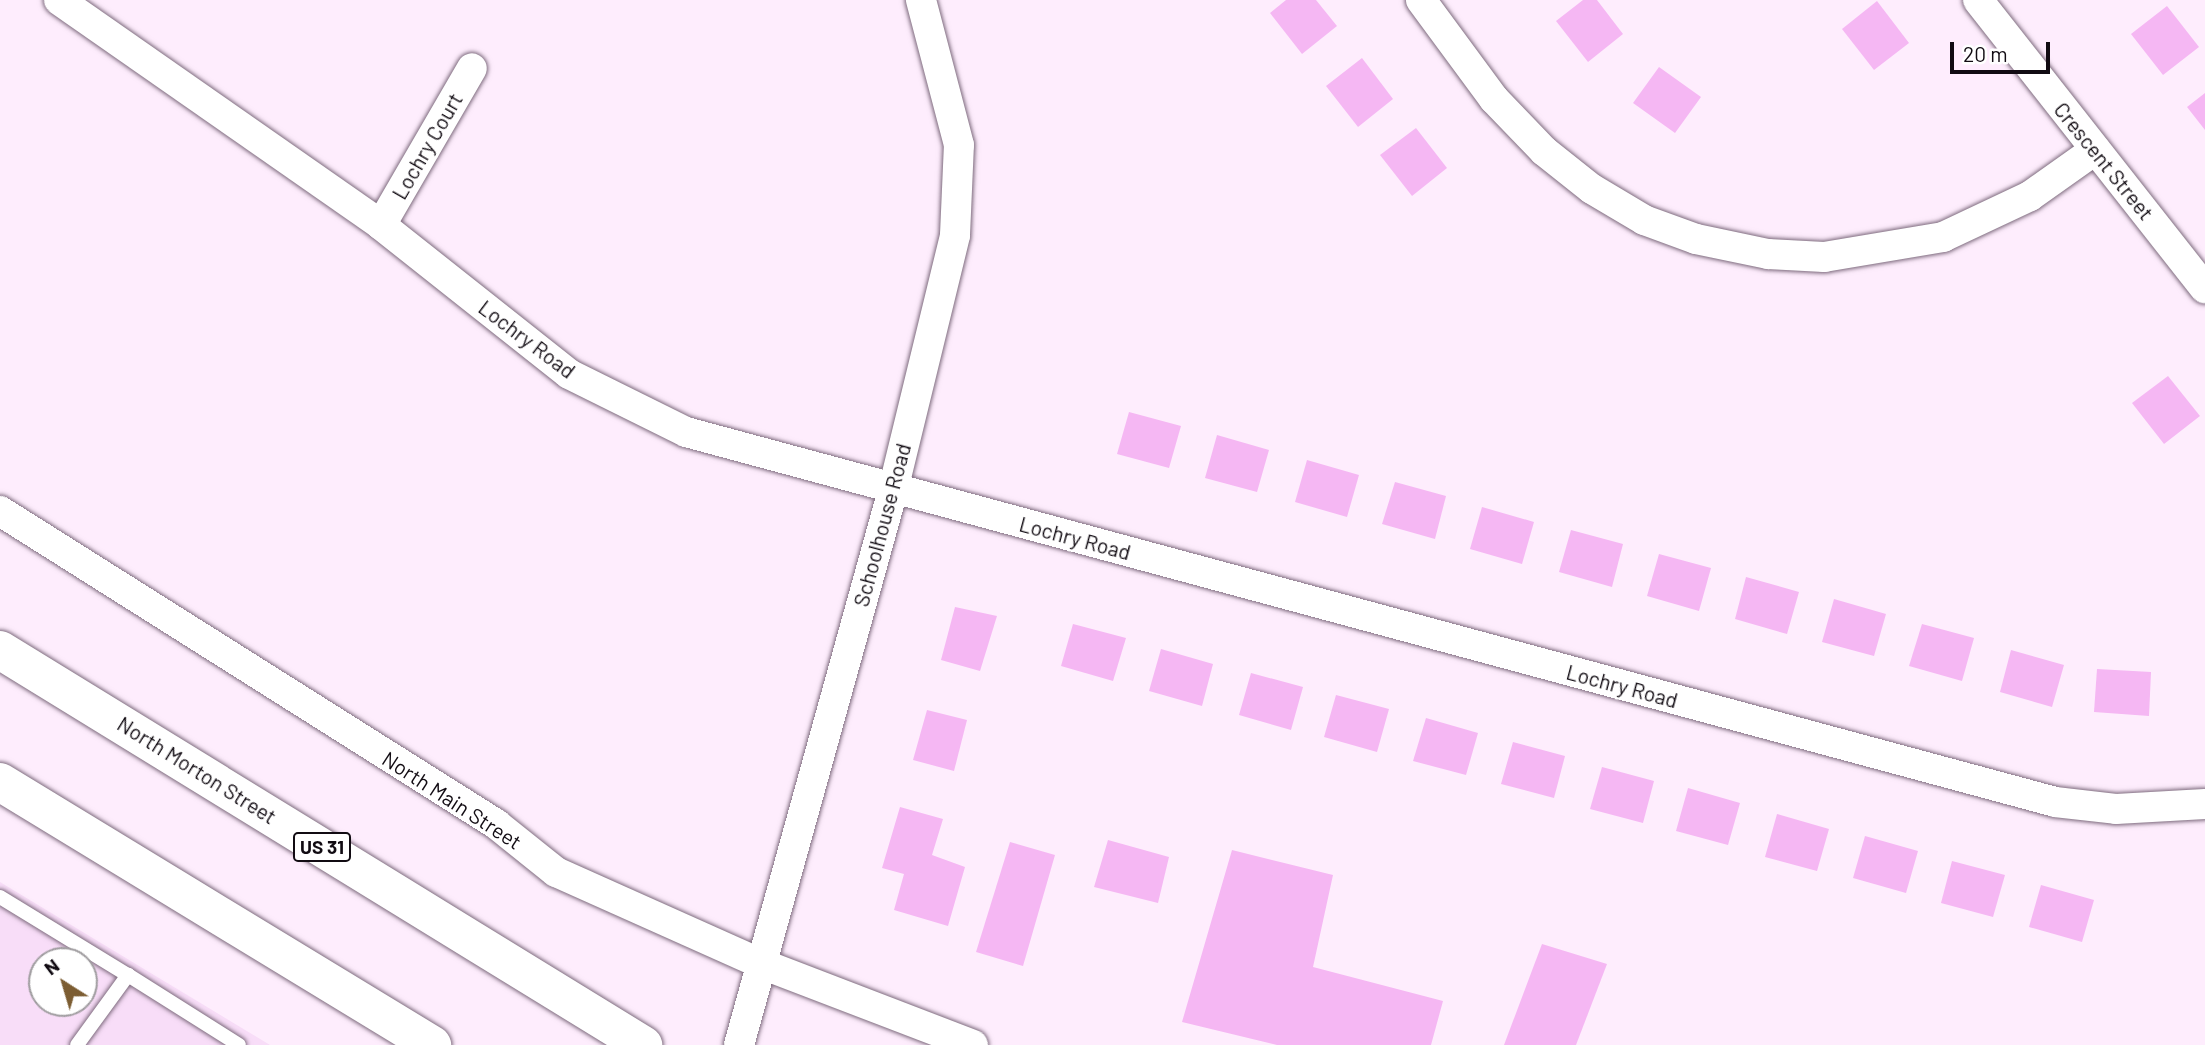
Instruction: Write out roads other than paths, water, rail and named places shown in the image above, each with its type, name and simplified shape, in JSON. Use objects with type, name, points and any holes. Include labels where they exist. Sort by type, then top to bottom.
[{"type":"main road","name":"North Morton Street","points":[[0,650],[643,1045]]},
{"type":"main road","points":[[0,782],[432,1045]]},
{"type":"street","name":"Lochry Road","points":[[59,0],[381,225],[569,374],[686,432],[2055,802],[2116,809],[2205,804]]},
{"type":"street","name":"Schoolhouse Road","points":[[739,1045],[893,490],[955,235],[959,145],[921,0]]},
{"type":"street","points":[[1421,0],[1494,99],[1544,150],[1592,189],[1644,220],[1696,239],[1768,254],[1824,257],[1943,237],[2030,196],[2095,150]]},
{"type":"street","name":"Crescent Street","points":[[1978,0],[2205,288]]},
{"type":"street","name":"Lochry Court","points":[[381,225],[472,68]]},
{"type":"street","name":"North Main Street","points":[[0,511],[496,824],[556,872],[762,964],[973,1045]]},
{"type":"lane","points":[[0,897],[239,1045]]},
{"type":"lane","points":[[77,1045],[128,975]]}]
